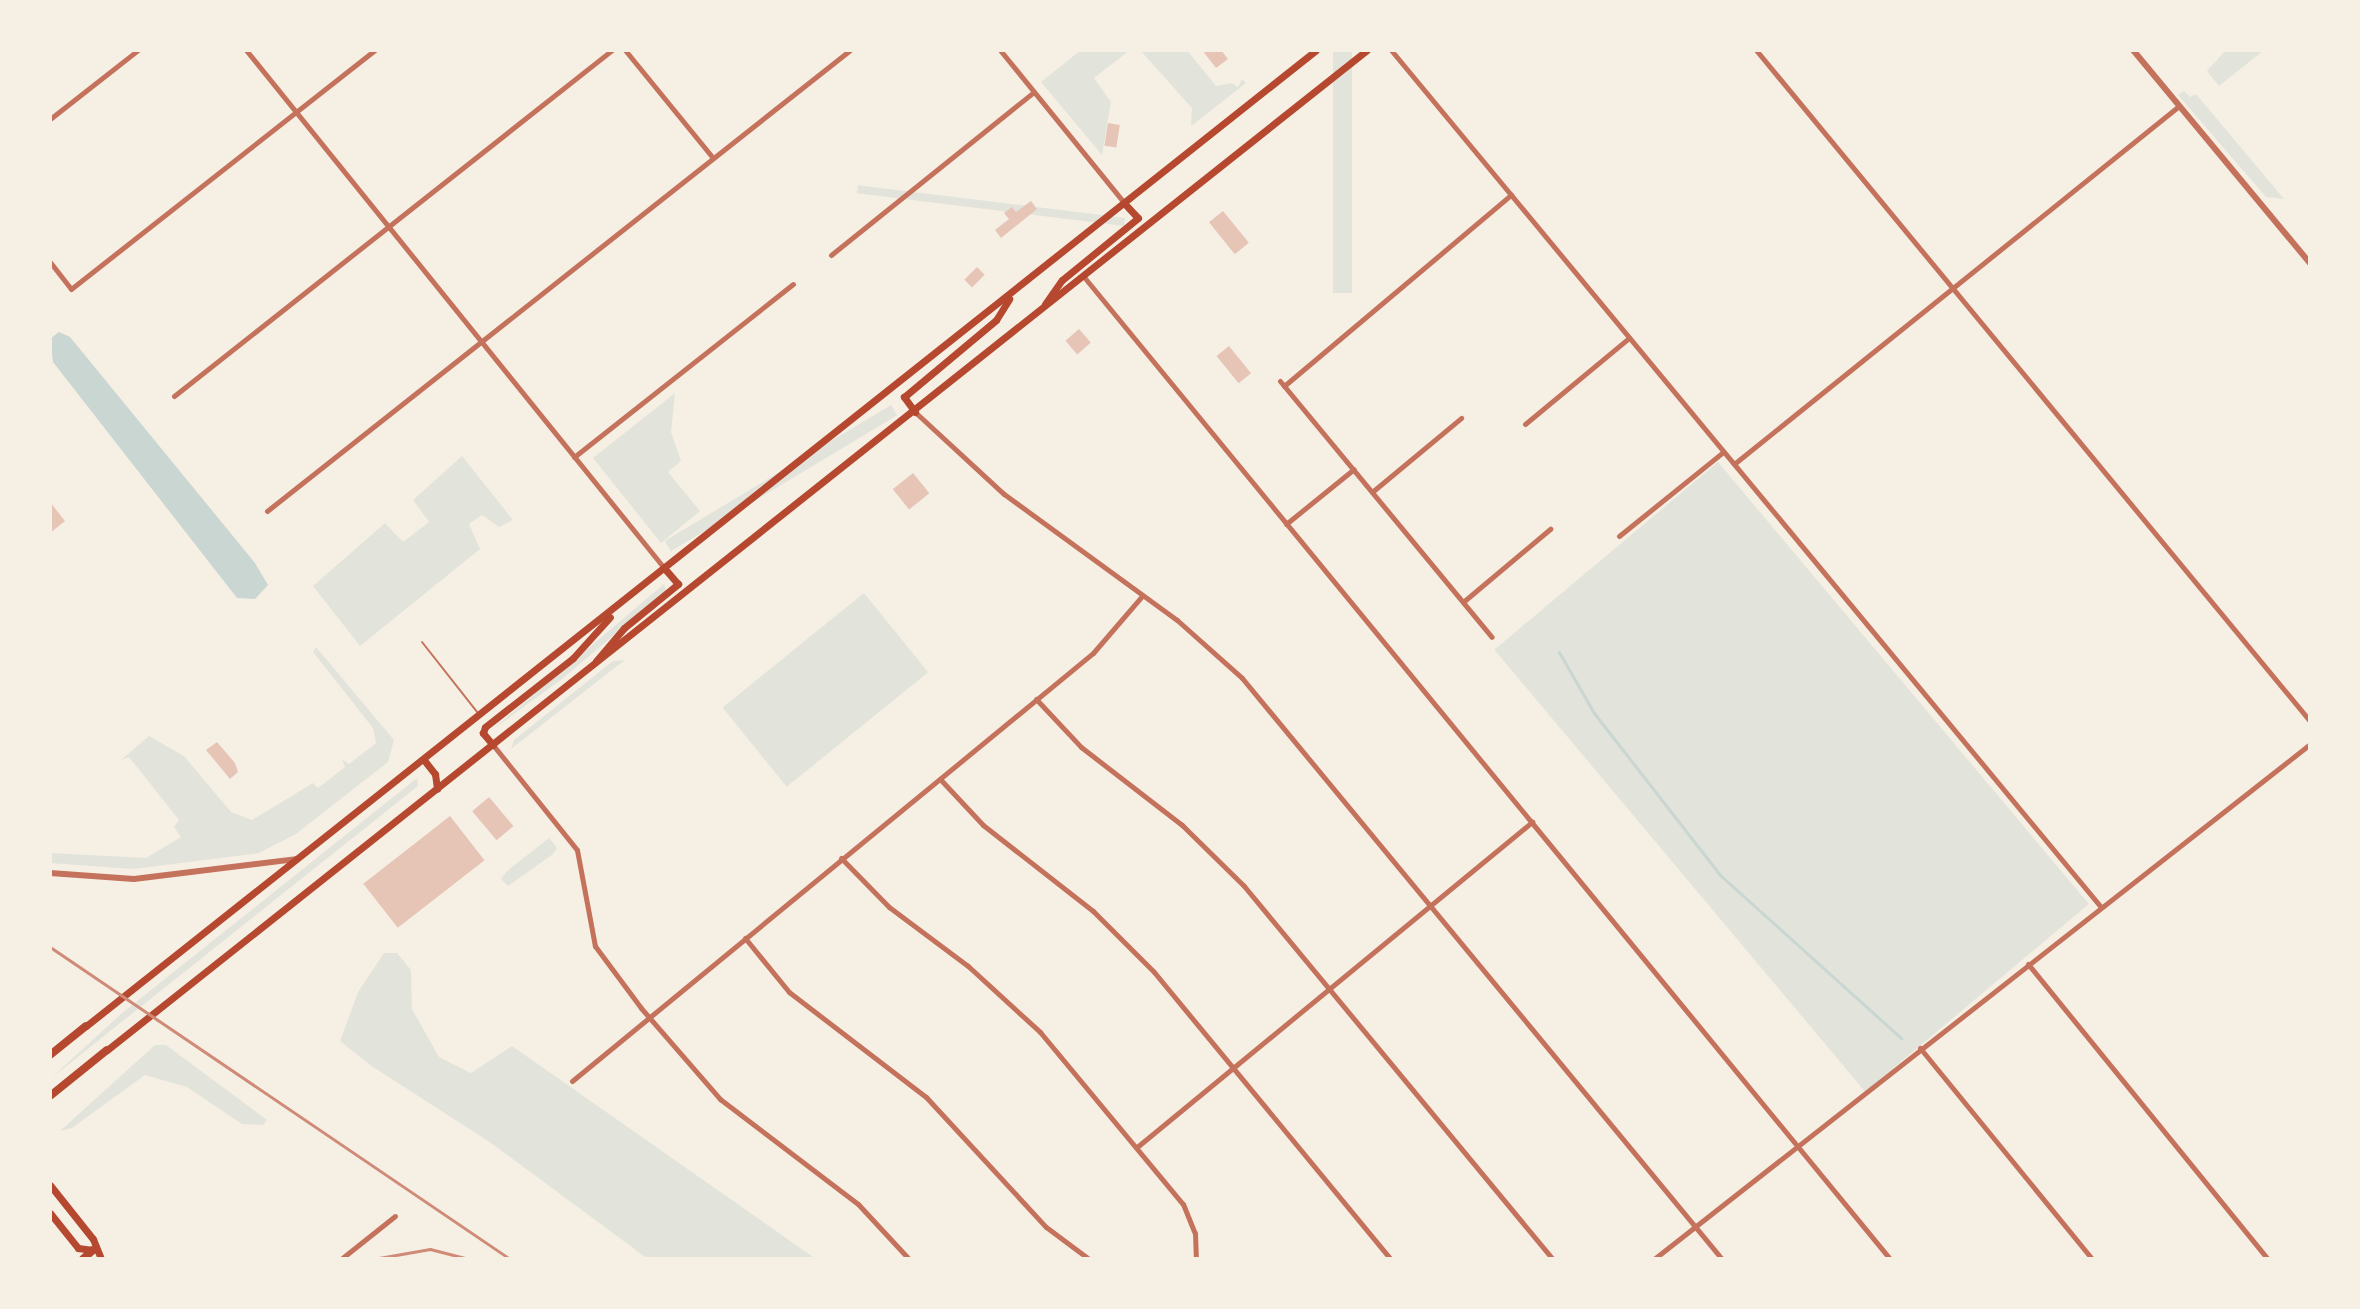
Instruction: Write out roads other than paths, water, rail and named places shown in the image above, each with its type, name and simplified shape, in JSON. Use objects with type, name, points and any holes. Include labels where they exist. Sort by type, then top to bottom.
[{"type":"highway","points":[[50,1055],[86,1026]]},
{"type":"highway","points":[[50,1096],[107,1050]]},
{"type":"highway","points":[[83,1259],[93,1250]]},
{"type":"main road","points":[[86,1026],[1316,50]]},
{"type":"main road","points":[[107,1050],[915,412],[1367,50]]},
{"type":"main road","points":[[1039,312],[1062,280],[1138,218],[1125,204]]},
{"type":"main road","points":[[915,412],[904,397],[996,320],[1013,293]]},
{"type":"main road","points":[[593,666],[624,628],[678,584],[665,569]]},
{"type":"main road","points":[[493,745],[483,733],[485,727],[573,658],[615,609]]},
{"type":"main road","points":[[424,760],[435,774],[437,789]]},
{"type":"main road","points":[[50,1185],[93,1239],[93,1250]]},
{"type":"main road","points":[[50,1213],[78,1248],[93,1250],[101,1259]]},
{"type":"street","points":[[50,119],[138,50]]},
{"type":"street","points":[[246,50],[665,569]]},
{"type":"street","points":[[50,262],[71,289],[375,50]]},
{"type":"street","points":[[174,396],[612,50]]},
{"type":"street","points":[[625,50],[713,158]]},
{"type":"street","points":[[267,511],[850,50]]},
{"type":"street","points":[[1000,50],[1125,204]]},
{"type":"street","points":[[1391,50],[2101,907]]},
{"type":"street","points":[[1756,50],[2310,721]]},
{"type":"street","points":[[2133,50],[2310,263]]},
{"type":"street","points":[[831,255],[1034,92]]},
{"type":"street","points":[[1733,464],[2179,106]]},
{"type":"street","points":[[1492,637],[1282,383],[1511,195]]},
{"type":"street","points":[[1084,277],[1890,1259]]},
{"type":"street","points":[[574,457],[793,284]]},
{"type":"street","points":[[1525,424],[1629,338]]},
{"type":"street","points":[[915,412],[1004,494],[1142,596],[1242,678],[1722,1259]]},
{"type":"street","points":[[1372,492],[1461,418]]},
{"type":"street","points":[[1619,536],[1723,452]]},
{"type":"street","points":[[1286,524],[1354,469]]},
{"type":"street","points":[[1463,602],[1550,529]]},
{"type":"street","points":[[572,1081],[1108,638],[1142,596]]},
{"type":"street","points":[[1036,699],[1081,747],[1216,858],[1330,988],[1553,1259]]},
{"type":"street","points":[[1654,1259],[1797,1143],[2310,744]]},
{"type":"street","points":[[493,745],[577,850],[595,946],[649,1017],[720,1099],[858,1204],[909,1259]]},
{"type":"street","points":[[940,779],[983,825],[1121,937],[1391,1259]]},
{"type":"street","points":[[1137,1147],[1532,822]]},
{"type":"street","points":[[50,873],[134,879],[299,858]]},
{"type":"street","points":[[841,858],[889,907],[1024,1016],[1137,1147],[1188,1212],[1196,1259]]},
{"type":"street","points":[[745,938],[795,997],[926,1097],[1046,1227],[1089,1259]]},
{"type":"street","points":[[2028,964],[2268,1259]]},
{"type":"street","points":[[1920,1048],[2092,1259]]},
{"type":"street","points":[[341,1259],[395,1216]]},
{"type":"lane","points":[[422,642],[480,716]]},
{"type":"waterway","points":[[1559,652],[1594,713],[1720,875],[1901,1038]]},
{"type":"railway","points":[[50,947],[510,1259]]},
{"type":"railway","points":[[373,1259],[430,1249],[469,1259]]}]
